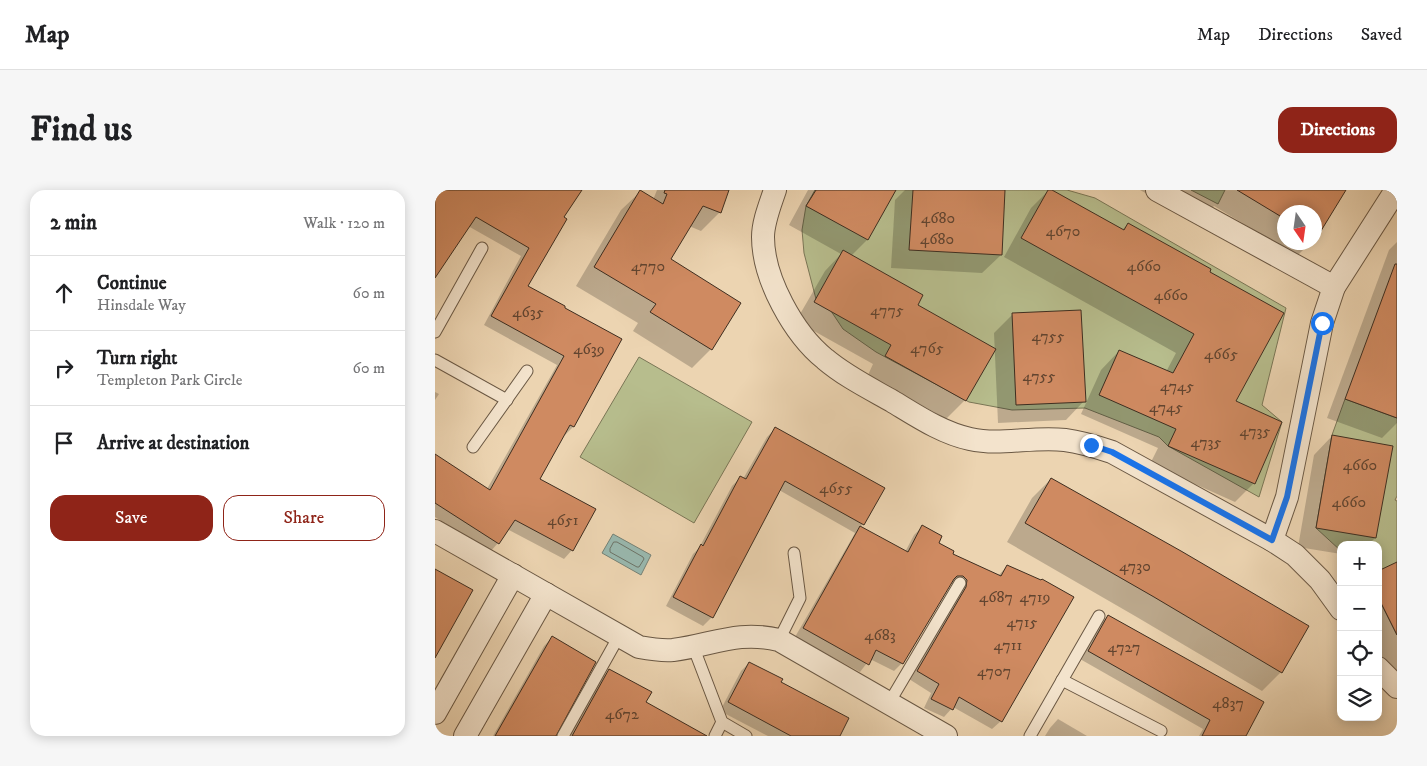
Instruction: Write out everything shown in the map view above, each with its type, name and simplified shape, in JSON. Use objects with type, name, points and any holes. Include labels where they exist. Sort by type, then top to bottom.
[{"type":"street","points":[[775,190],[763,237],[767,263],[779,298],[801,335],[824,358],[845,374],[942,430],[969,439],[987,442],[1063,440],[1091,445],[1112,452],[1272,540],[1295,555],[1320,580],[1337,603]]},
{"type":"street","points":[[1157,190],[1334,287]]},
{"type":"street","points":[[1272,540],[1287,497],[1322,323],[1334,287],[1396,190]]},
{"type":"street","points":[[437,537],[513,575],[639,647],[673,650],[738,636],[762,636],[779,640],[946,736]]},
{"type":"street","points":[[435,713],[513,575]]},
{"type":"street","points":[[465,736],[546,594]]},
{"type":"street","points":[[1382,672],[1397,686]]},
{"type":"lane","points":[[435,332],[481,248]]},
{"type":"lane","points":[[435,360],[507,400]]},
{"type":"lane","points":[[473,447],[527,371]]},
{"type":"lane","points":[[779,640],[799,598],[794,553]]},
{"type":"lane","points":[[889,703],[960,584]]},
{"type":"lane","points":[[1030,736],[1099,616]]},
{"type":"lane","points":[[563,736],[619,636]]},
{"type":"lane","points":[[693,646],[722,722],[746,736]]},
{"type":"lane","points":[[1062,680],[1161,732]]},
{"type":"lane","points":[[715,736],[722,722]]},
{"type":"green space","points":[[815,190],[1067,190],[1095,198],[1286,308],[1262,405],[1282,422],[1259,497],[1168,446],[1159,437],[1085,408],[1012,410],[969,402],[876,352],[843,329],[831,311],[816,299],[804,253],[802,230],[806,206]]},
{"type":"green space","points":[[1191,190],[1225,190],[1218,204]]},
{"type":"green space","points":[[639,357],[752,422],[694,523],[580,457]]},
{"type":"green space","points":[[1345,399],[1397,418],[1397,496],[1395,500],[1397,501],[1397,635],[1382,605],[1382,541],[1337,541],[1337,547],[1316,528],[1332,435]]},
{"type":"water","points":[[613,534],[651,555],[641,575],[602,553]]},
{"type":"building","points":[[435,190],[582,190],[564,217],[567,219],[528,286],[622,339],[574,427],[570,425],[540,479],[596,509],[573,551],[515,520],[499,544],[435,503],[435,454],[490,490],[564,356],[491,316],[529,248],[476,217],[435,278]]},
{"type":"building","points":[[640,190],[663,204],[667,194],[664,193],[665,190],[729,190],[721,213],[703,206],[671,259],[741,303],[712,350],[650,312],[656,304],[594,267]]},
{"type":"building","points":[[816,190],[896,190],[868,240],[806,206]]},
{"type":"building","points":[[913,190],[1005,190],[1002,255],[909,250]]},
{"type":"building","points":[[1048,190],[1052,190],[1124,230],[1128,223],[1211,269],[1210,272],[1284,313],[1236,401],[1282,422],[1255,484],[1168,446],[1176,429],[1099,395],[1119,350],[1173,373],[1194,334],[1021,238]]},
{"type":"building","points":[[1237,190],[1346,190],[1322,229],[1322,205],[1277,205],[1277,214]]},
{"type":"building","points":[[843,250],[923,295],[918,305],[996,349],[966,401],[885,356],[891,345],[814,302]]},
{"type":"building","points":[[1395,264],[1397,264],[1397,418],[1345,399]]},
{"type":"building","points":[[1081,310],[1086,402],[1016,405],[1012,313]]},
{"type":"building","points":[[775,427],[885,488],[864,525],[785,481],[713,618],[673,597],[701,544],[703,546],[740,476],[746,479]]},
{"type":"building","points":[[1332,435],[1393,446],[1376,538],[1316,528]]},
{"type":"building","points":[[1051,478],[1309,626],[1282,673],[1025,523]]},
{"type":"building","points":[[922,525],[942,536],[939,543],[954,551],[953,554],[1001,576],[1007,565],[1042,579],[1074,597],[1002,722],[959,697],[953,710],[931,699],[939,684],[917,671],[966,587],[967,580],[963,576],[957,576],[954,579],[903,664],[876,650],[869,665],[803,628],[860,526],[908,552]]},
{"type":"building","points":[[1397,562],[1397,635],[1382,605],[1382,569]]},
{"type":"building","points":[[435,569],[473,590],[435,658]]},
{"type":"building","points":[[1108,615],[1264,702],[1246,736],[1202,736],[1210,720],[1088,651]]},
{"type":"building","points":[[552,636],[596,662],[556,736],[495,736]]},
{"type":"building","points":[[749,662],[783,679],[781,682],[849,718],[840,736],[791,736],[728,702]]},
{"type":"building","points":[[609,669],[652,692],[646,702],[707,736],[572,736]]},
{"type":"route","points":[[1091,445],[1112,452],[1272,540],[1287,497],[1322,323]]}]
